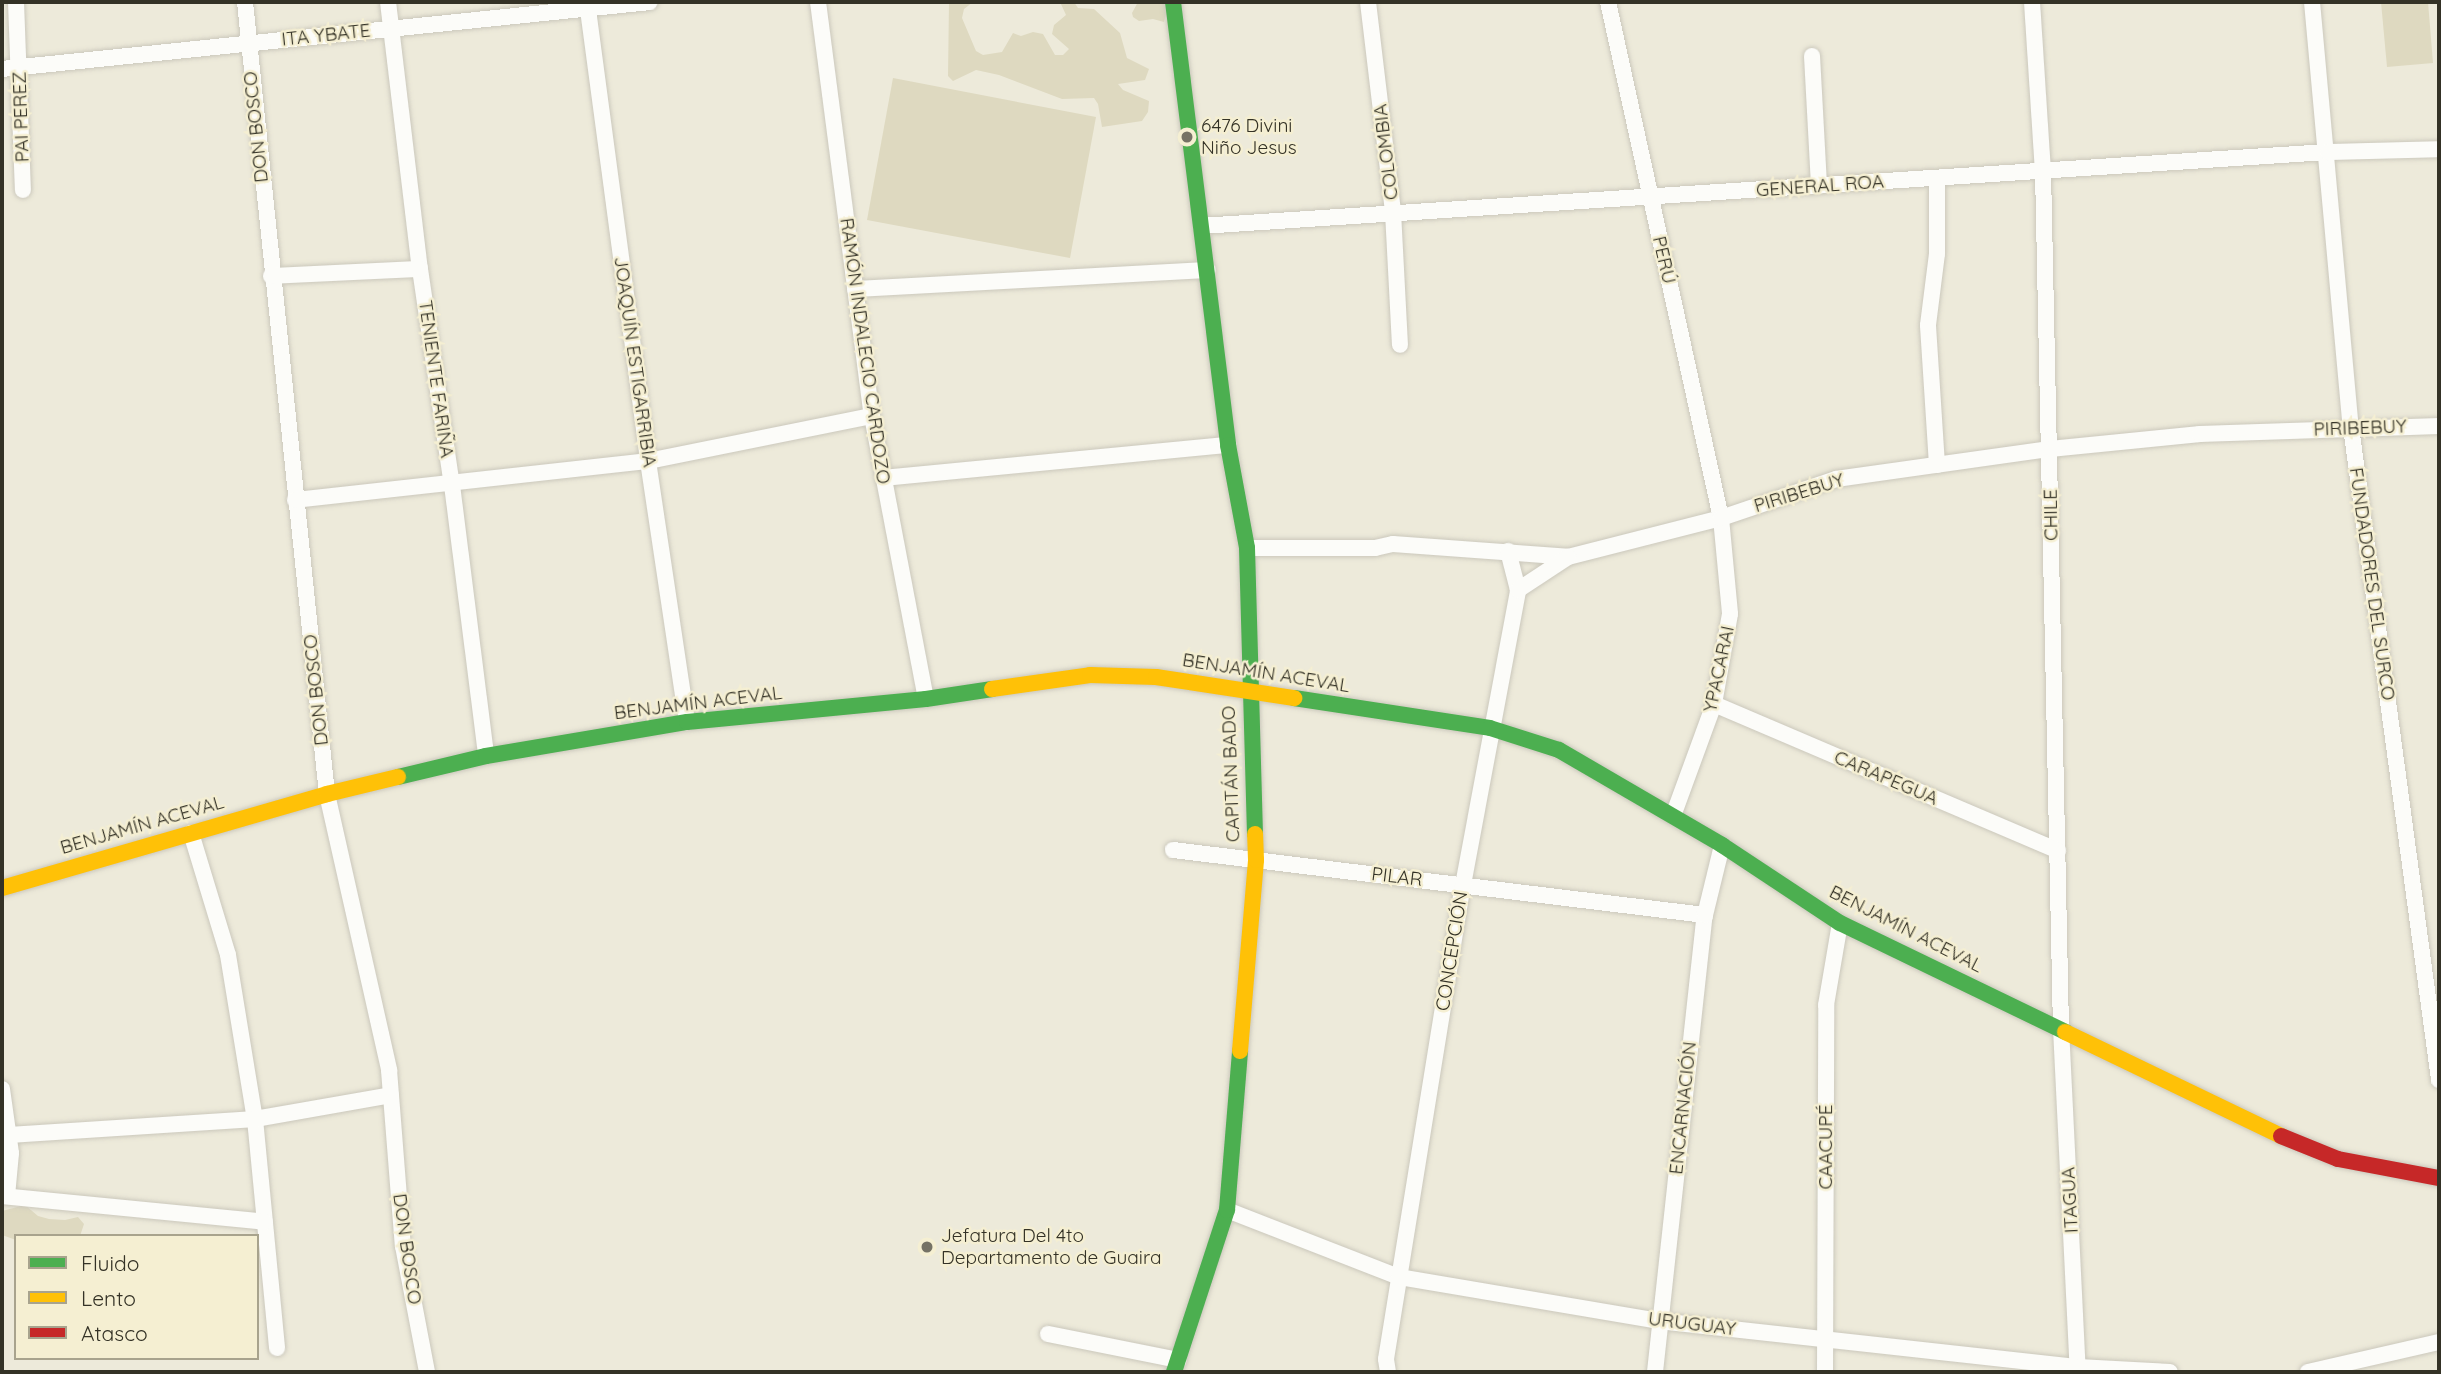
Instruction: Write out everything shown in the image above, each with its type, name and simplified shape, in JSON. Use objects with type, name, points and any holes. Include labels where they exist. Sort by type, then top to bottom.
[{"type":"street","name":"PAI PEREZ","points":[[16,2],[23,190]]},
{"type":"street","name":"DON BOSCO","points":[[245,2],[271,276],[327,794],[389,1070],[403,1246],[427,1372]]},
{"type":"street","name":"TENIENTE FARIÑA","points":[[388,2],[420,269],[452,485],[486,756]]},
{"type":"street","name":"ITA YBATE","points":[[2,69],[391,29],[587,5],[650,2]]},
{"type":"street","name":"RAMÓN INDALECIO CARDOZO","points":[[818,2],[872,416],[926,699]]},
{"type":"street","name":"CAPITÁN BADO","points":[[1173,2],[1228,445],[1247,548],[1249,691],[1256,860],[1227,1210],[1176,1366]]},
{"type":"street","name":"COLOMBIA","points":[[1368,2],[1392,212],[1401,345]]},
{"type":"street","name":"PERÚ","points":[[1608,2],[1721,518]]},
{"type":"street","name":"CHILE","points":[[2032,2],[2043,170],[2061,1028]]},
{"type":"street","name":"FUNDADORES DEL SURCO","points":[[2312,2],[2328,152],[2351,427],[2439,1080]]},
{"type":"street","name":"JOAQUÍN ESTIGARRIBIA","points":[[587,5],[648,461],[687,722]]},
{"type":"street","points":[[1812,56],[1819,186]]},
{"type":"street","name":"GENERAL ROA","points":[[1200,226],[2328,152],[2439,149]]},
{"type":"street","points":[[1937,178],[1937,254],[1928,325],[1937,465]]},
{"type":"street","points":[[271,276],[420,269]]},
{"type":"street","points":[[855,289],[1206,270]]},
{"type":"street","points":[[295,500],[452,485],[648,461],[872,416]]},
{"type":"street","name":"PIRIBEBUY","points":[[1247,548],[1375,548],[1393,544],[1568,557],[1721,518],[1836,479],[2050,449],[2200,434],[2439,426]]},
{"type":"street","points":[[883,478],[1228,445]]},
{"type":"street","name":"YPACARAI","points":[[1673,816],[1714,704],[1730,614],[1721,518]]},
{"type":"street","points":[[1508,551],[1518,590],[1568,557]]},
{"type":"street","name":"CONCEPCIÓN","points":[[1388,1372],[1386,1359],[1463,885],[1490,728],[1518,590]]},
{"type":"street","name":"BENJAMÍN ACEVAL","points":[[2,888],[327,794],[486,756],[687,722],[926,699],[1090,675],[1156,677],[1490,728],[1559,750],[1722,845],[1840,923],[2283,1137],[2338,1159],[2439,1178]]},
{"type":"street","name":"CARAPEGUA","points":[[1714,704],[2058,851]]},
{"type":"street","points":[[191,833],[228,955],[256,1119],[276,1348]]},
{"type":"street","name":"ENCARNACIÓN","points":[[1655,1372],[1705,915],[1722,845]]},
{"type":"street","name":"PILAR","points":[[1173,850],[1705,915]]},
{"type":"street","name":"CAACUPÉ","points":[[1825,1372],[1826,1005],[1840,923]]},
{"type":"street","name":"ITAGUA","points":[[2061,1028],[2078,1370]]},
{"type":"street","points":[[2,1089],[11,1153],[4,1196],[265,1222]]},
{"type":"street","points":[[9,1135],[256,1119],[391,1095]]},
{"type":"street","name":"URUGUAY","points":[[1227,1210],[1399,1278],[1660,1321],[2078,1370],[2170,1372]]},
{"type":"street","points":[[1048,1334],[1176,1366]]},
{"type":"street","points":[[2308,1372],[2439,1342]]},
{"type":"shaded area","points":[[949,2],[973,2],[964,9],[962,18],[976,51],[983,55],[1002,52],[1013,33],[1021,36],[1033,32],[1043,34],[1055,55],[1063,55],[1069,49],[1052,34],[1054,25],[1066,15],[1060,2],[1074,2],[1078,8],[1094,9],[1120,33],[1127,58],[1149,69],[1145,80],[1118,84],[1123,90],[1149,101],[1148,112],[1142,121],[1102,127],[1098,104],[1094,98],[1062,99],[999,75],[976,70],[953,81],[948,76]]},
{"type":"shaded area","points":[[1138,2],[1169,2],[1164,22],[1153,19],[1139,21],[1133,17],[1132,13]]},
{"type":"shaded area","points":[[2381,2],[2428,2],[2433,63],[2387,67]]},
{"type":"shaded area","points":[[893,78],[1096,117],[1070,258],[867,220]]},
{"type":"shaded area","points":[[25,1205],[38,1216],[65,1220],[78,1217],[84,1224],[81,1234],[14,1234],[14,1239],[2,1235],[2,1211]]},
{"type":"traffic: fast","points":[[1173,2],[1228,445],[1247,548],[1255,834]]},
{"type":"traffic: fast","points":[[398,777],[486,756],[687,722],[926,699],[992,689]]},
{"type":"traffic: fast","points":[[1294,698],[1490,728],[1559,750],[1722,845],[1840,923],[2065,1032]]},
{"type":"traffic: fast","points":[[1174,1372],[1227,1210],[1240,1051]]},
{"type":"traffic: slow","points":[[992,689],[1090,675],[1156,677],[1294,698]]},
{"type":"traffic: slow","points":[[2,888],[327,794],[398,777]]},
{"type":"traffic: slow","points":[[1240,1051],[1256,860],[1255,834]]},
{"type":"traffic: slow","points":[[2065,1032],[2281,1136]]},
{"type":"traffic: jam","points":[[2281,1136],[2338,1159],[2439,1178]]},
{"type":"place","name":"6476 Divini Niño Jesus","points":[[1187,137]]},
{"type":"place","name":"Jefatura Del 4to Departamento de Guaira","points":[[927,1247]]}]
